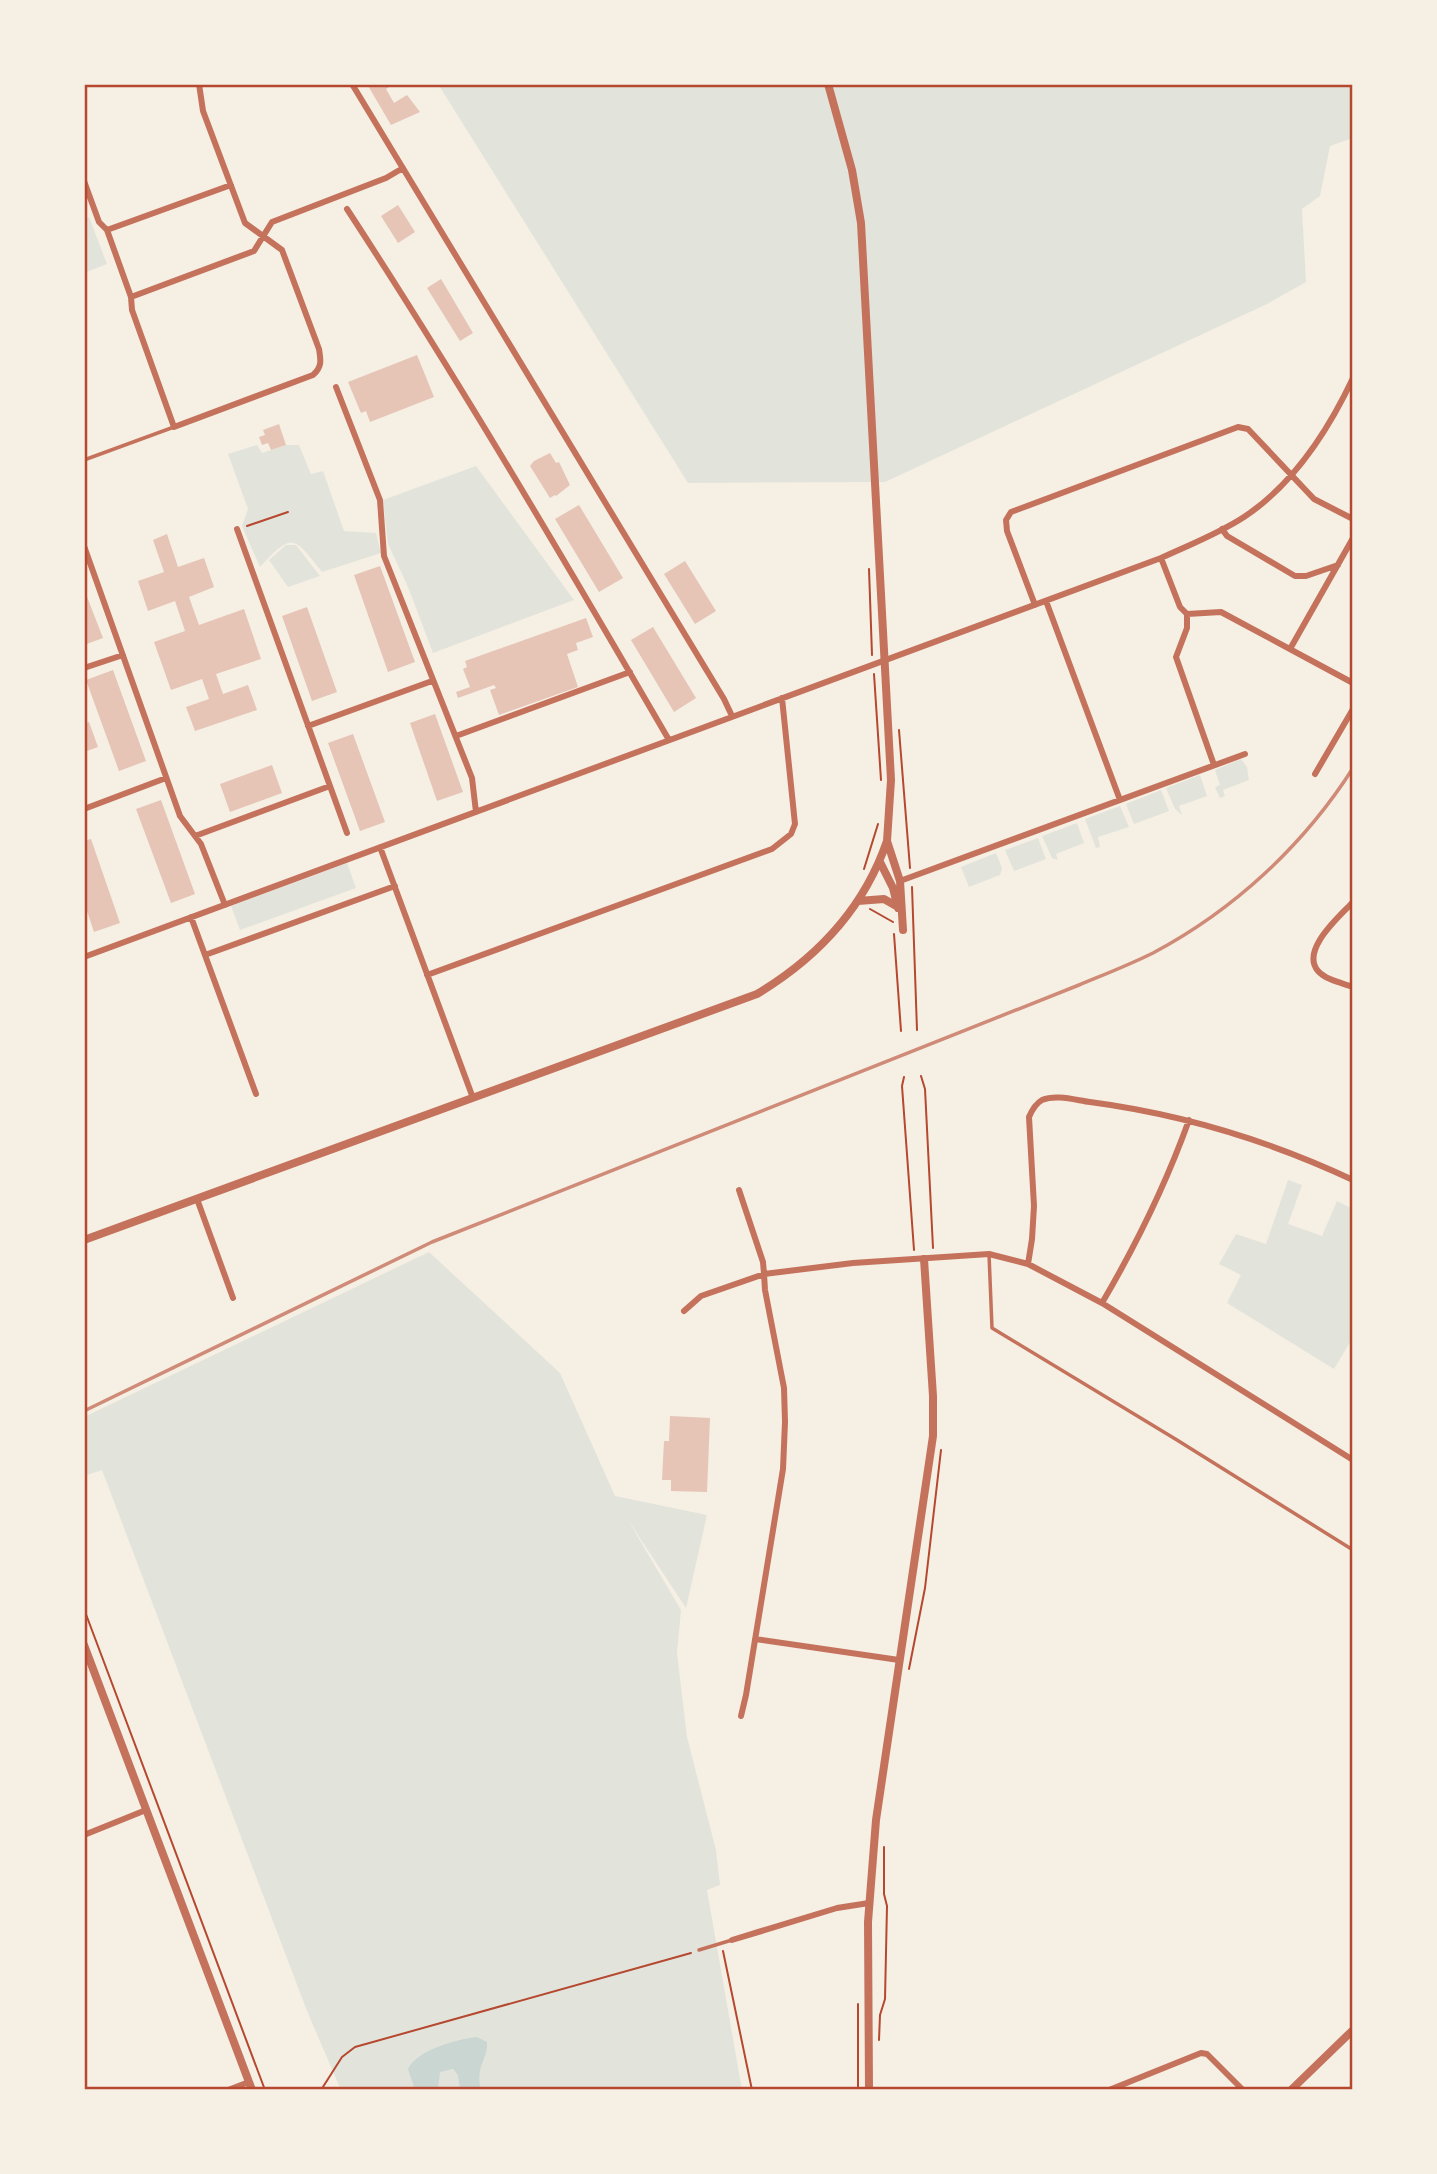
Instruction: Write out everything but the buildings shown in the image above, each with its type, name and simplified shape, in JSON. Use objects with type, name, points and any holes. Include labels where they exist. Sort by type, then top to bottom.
[{"type":"street","points":[[84,181],[99,222],[107,230],[174,427],[313,375],[319,369],[321,361],[319,349],[282,250],[245,223],[203,110],[198,84]]},
{"type":"street","points":[[352,84],[732,716]]},
{"type":"street","points":[[84,1240],[757,994],[808,959],[839,927],[858,901],[880,862],[887,841],[891,780],[861,223],[852,170],[828,84]]},
{"type":"street","points":[[131,297],[254,251],[272,222],[386,178],[403,168]]},
{"type":"street","points":[[107,230],[231,186]]},
{"type":"street","points":[[346,209],[500,454],[669,740]]},
{"type":"street","points":[[84,948],[85,957],[1161,558],[1222,529],[1265,501],[1292,473],[1335,416],[1353,378]]},
{"type":"street","points":[[336,387],[380,500],[384,556],[472,778],[476,811]]},
{"type":"street","points":[[1035,605],[1007,531],[1006,520],[1011,512],[1238,427],[1248,429],[1314,499],[1353,519]]},
{"type":"street","points":[[237,529],[347,833]]},
{"type":"street","points":[[1222,529],[1227,536],[1295,576],[1306,576],[1338,565]]},
{"type":"street","points":[[1290,649],[1353,538]]},
{"type":"street","points":[[84,546],[180,816],[201,844],[225,905]]},
{"type":"street","points":[[1161,558],[1180,607],[1187,614],[1187,628],[1176,657],[1214,765]]},
{"type":"street","points":[[1046,601],[1120,800]]},
{"type":"street","points":[[1187,614],[1221,612],[1353,683]]},
{"type":"street","points":[[84,668],[123,654]]},
{"type":"street","points":[[456,736],[630,672]]},
{"type":"street","points":[[308,726],[432,681]]},
{"type":"street","points":[[428,975],[772,849],[784,841],[791,834],[795,814],[782,698]]},
{"type":"street","points":[[1315,774],[1353,709]]},
{"type":"street","points":[[900,881],[1245,754]]},
{"type":"street","points":[[84,808],[166,778]]},
{"type":"street","points":[[195,836],[330,786]]},
{"type":"street","points":[[887,841],[898,869],[903,930]]},
{"type":"street","points":[[380,847],[473,1098]]},
{"type":"street","points":[[880,862],[898,869]]},
{"type":"street","points":[[880,862],[900,910]]},
{"type":"street","points":[[205,956],[395,886]]},
{"type":"street","points":[[858,901],[884,899],[900,910]]},
{"type":"street","points":[[1353,902],[1319,940],[1313,954],[1313,963],[1318,971],[1353,987]]},
{"type":"street","points":[[191,917],[256,1094]]},
{"type":"street","points":[[1028,1264],[1034,1206],[1028,1126],[1031,1111],[1044,1099],[1062,1098],[1122,1106],[1189,1120],[1303,1159],[1353,1180]]},
{"type":"street","points":[[1102,1303],[1173,1164],[1189,1120]]},
{"type":"street","points":[[739,1191],[763,1262],[765,1290],[784,1388],[785,1422],[783,1469],[741,1716]]},
{"type":"street","points":[[197,1199],[233,1298]]},
{"type":"street","points":[[684,1311],[701,1296],[764,1274],[853,1263],[989,1254],[1028,1264],[1102,1303],[1353,1460]]},
{"type":"street","points":[[869,2090],[869,1903],[876,1820],[933,1436],[933,1396],[919,1259]]},
{"type":"street","points":[[755,1639],[899,1660]]},
{"type":"street","points":[[84,1645],[250,2086],[228,2090]]},
{"type":"street","points":[[84,1835],[146,1810]]},
{"type":"street","points":[[733,1940],[837,1908],[869,1903]]},
{"type":"street","points":[[1291,2090],[1352,2031]]},
{"type":"street","points":[[1109,2090],[1201,2053],[1207,2053],[1243,2090]]},
{"type":"lane","points":[[84,460],[174,427]]},
{"type":"lane","points":[[989,1254],[992,1328],[1353,1550]]},
{"type":"lane","points":[[699,1950],[733,1940]]},
{"type":"path","points":[[246,527],[288,512]]},
{"type":"path","points":[[869,570],[881,789]]},
{"type":"path","points":[[868,859],[879,820]]},
{"type":"path","points":[[911,877],[918,1030]]},
{"type":"path","points":[[858,901],[891,919],[893,923],[901,1031]]},
{"type":"path","points":[[904,1077],[902,1086],[919,1259]]},
{"type":"path","points":[[84,1609],[265,2090]]},
{"type":"path","points":[[721,1944],[752,2090]]},
{"type":"path","points":[[321,2090],[342,2057],[355,2047],[699,1950]]},
{"type":"shaded area","points":[[438,84],[1353,84],[1353,138],[1330,146],[1320,196],[1302,209],[1306,282],[1267,304],[885,482],[688,483]]},
{"type":"shaded area","points":[[89,217],[107,264],[84,273],[84,219]]},
{"type":"shaded area","points":[[257,445],[262,453],[286,445],[299,445],[311,474],[323,471],[344,531],[376,533],[381,553],[322,572],[305,551],[293,543],[280,548],[260,567],[242,526],[248,509],[228,454]]},
{"type":"shaded area","points":[[476,466],[574,600],[433,653],[388,544],[383,500]]},
{"type":"shaded area","points":[[286,545],[296,545],[320,576],[288,587],[269,560]]},
{"type":"shaded area","points":[[1241,759],[1247,767],[1249,780],[1223,790],[1225,796],[1220,798],[1215,787],[1220,785],[1215,770]]},
{"type":"shaded area","points":[[1200,775],[1207,796],[1179,806],[1182,815],[1175,809],[1166,788]]},
{"type":"shaded area","points":[[1161,790],[1169,811],[1134,824],[1126,804]]},
{"type":"shaded area","points":[[1120,806],[1129,827],[1098,837],[1100,847],[1096,848],[1085,819]]},
{"type":"shaded area","points":[[1077,823],[1084,843],[1056,854],[1058,860],[1052,858],[1042,836]]},
{"type":"shaded area","points":[[1038,838],[1046,859],[1014,871],[1005,850]]},
{"type":"shaded area","points":[[996,853],[1002,868],[1000,875],[969,887],[961,867]]},
{"type":"shaded area","points":[[347,863],[356,888],[240,930],[231,906]]},
{"type":"shaded area","points":[[1288,1180],[1302,1185],[1288,1224],[1322,1236],[1337,1201],[1353,1209],[1353,1337],[1334,1369],[1227,1303],[1241,1275],[1219,1264],[1236,1234],[1266,1244]]},
{"type":"shaded area","points":[[429,1252],[560,1373],[615,1496],[707,1515],[686,1608],[628,1520],[681,1610],[677,1653],[687,1737],[716,1850],[720,1885],[707,1890],[742,2090],[341,2090],[307,2011],[102,1470],[84,1476],[84,1417]]},
{"type":"shaded area","points":[[477,2037],[487,2042],[480,2074],[481,2090],[460,2090],[458,2075],[453,2069],[440,2072],[438,2090],[415,2090],[408,2069],[420,2056],[459,2040]]},
{"type":"railway","points":[[84,1411],[432,1242],[1079,985],[1153,953],[1212,917],[1265,873],[1312,823],[1353,768]]}]
